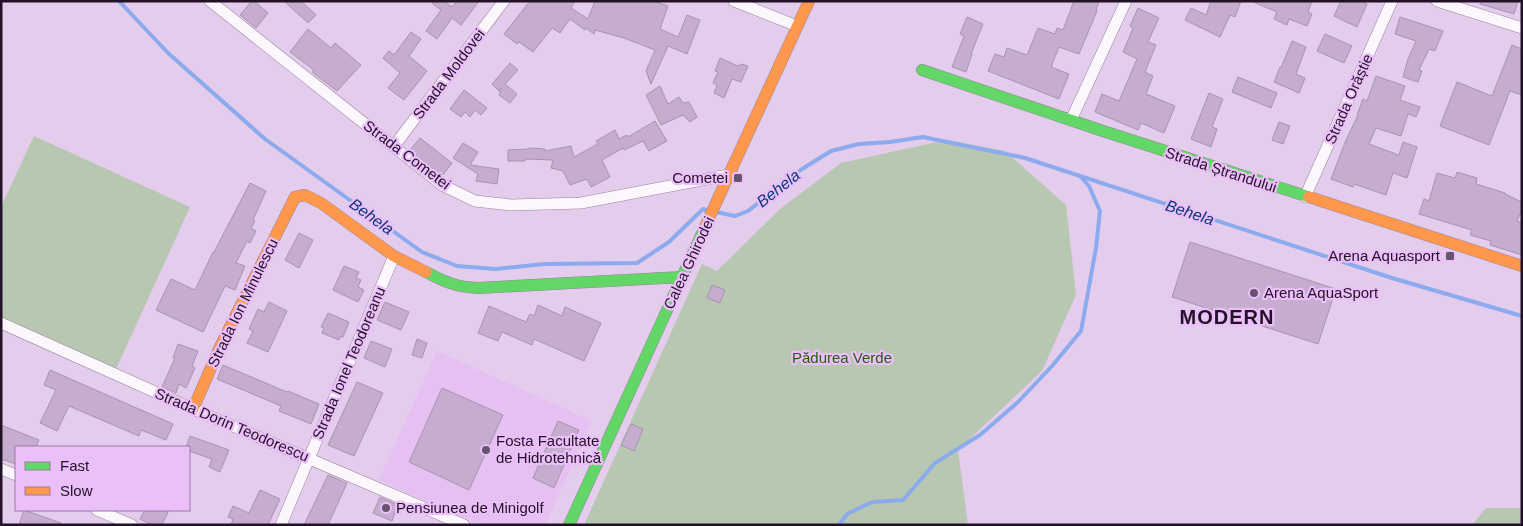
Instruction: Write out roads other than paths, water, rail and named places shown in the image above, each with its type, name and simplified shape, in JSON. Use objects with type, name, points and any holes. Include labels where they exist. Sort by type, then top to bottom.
[{"type":"street","name":"Strada Cometei","points":[[210,1],[223,5],[442,185],[475,201],[511,205],[581,204],[728,175]]},
{"type":"street","name":"Strada Moldovei","points":[[394,146],[504,1]]},
{"type":"street","points":[[734,1],[797,26]]},
{"type":"street","name":"Calea Ghirodei","points":[[569,525],[809,1]]},
{"type":"street","points":[[1071,120],[1126,1]]},
{"type":"street","name":"Strada Orăștie","points":[[1306,197],[1392,1]]},
{"type":"street","points":[[1437,1],[1522,28]]},
{"type":"street","name":"Strada Ștrandului","points":[[922,70],[1522,266]]},
{"type":"street","name":"Strada Ion Minulescu","points":[[193,409],[220,346],[295,197],[305,195],[321,203],[394,256]]},
{"type":"street","points":[[394,256],[445,282],[462,287],[478,288],[682,277]]},
{"type":"street","name":"Strada Ionel Teodoreanu","points":[[281,525],[394,256]]},
{"type":"street","name":"Strada Dorin Teodorescu","points":[[1,323],[193,409],[464,525]]},
{"type":"street","points":[[1,469],[15,475]]},
{"type":"street","points":[[99,511],[132,525]]},
{"type":"waterway","name":"Behela","points":[[119,1],[168,53],[265,139],[422,252],[457,266],[495,269],[545,264],[637,263],[669,242],[703,209],[706,210]]},
{"type":"waterway","name":"Behela","points":[[716,212],[735,216],[748,211],[802,169],[831,151],[859,144],[923,137],[1025,158],[1392,278],[1522,316]]},
{"type":"waterway","points":[[839,525],[847,514],[872,502],[903,500],[935,463],[980,435],[1018,402],[1052,366],[1081,331],[1096,248],[1100,211],[1089,186],[1081,177]]},
{"type":"place","name":"Cometei","points":[[738,178]]},
{"type":"place","name":"Arena Aquasport","points":[[1450,256]]},
{"type":"place","name":"Arena AquaSport","points":[[1254,293]]},
{"type":"place","name":"Fosta Facultate de Hidrotehnică","points":[[486,450]]},
{"type":"place","name":"Pensiunea de Minigolf","points":[[386,508]]},
{"type":"district","name":"MODERN","points":[[1227,317]]},
{"type":"park label","name":"Pădurea Verde","points":[[842,358]]}]
